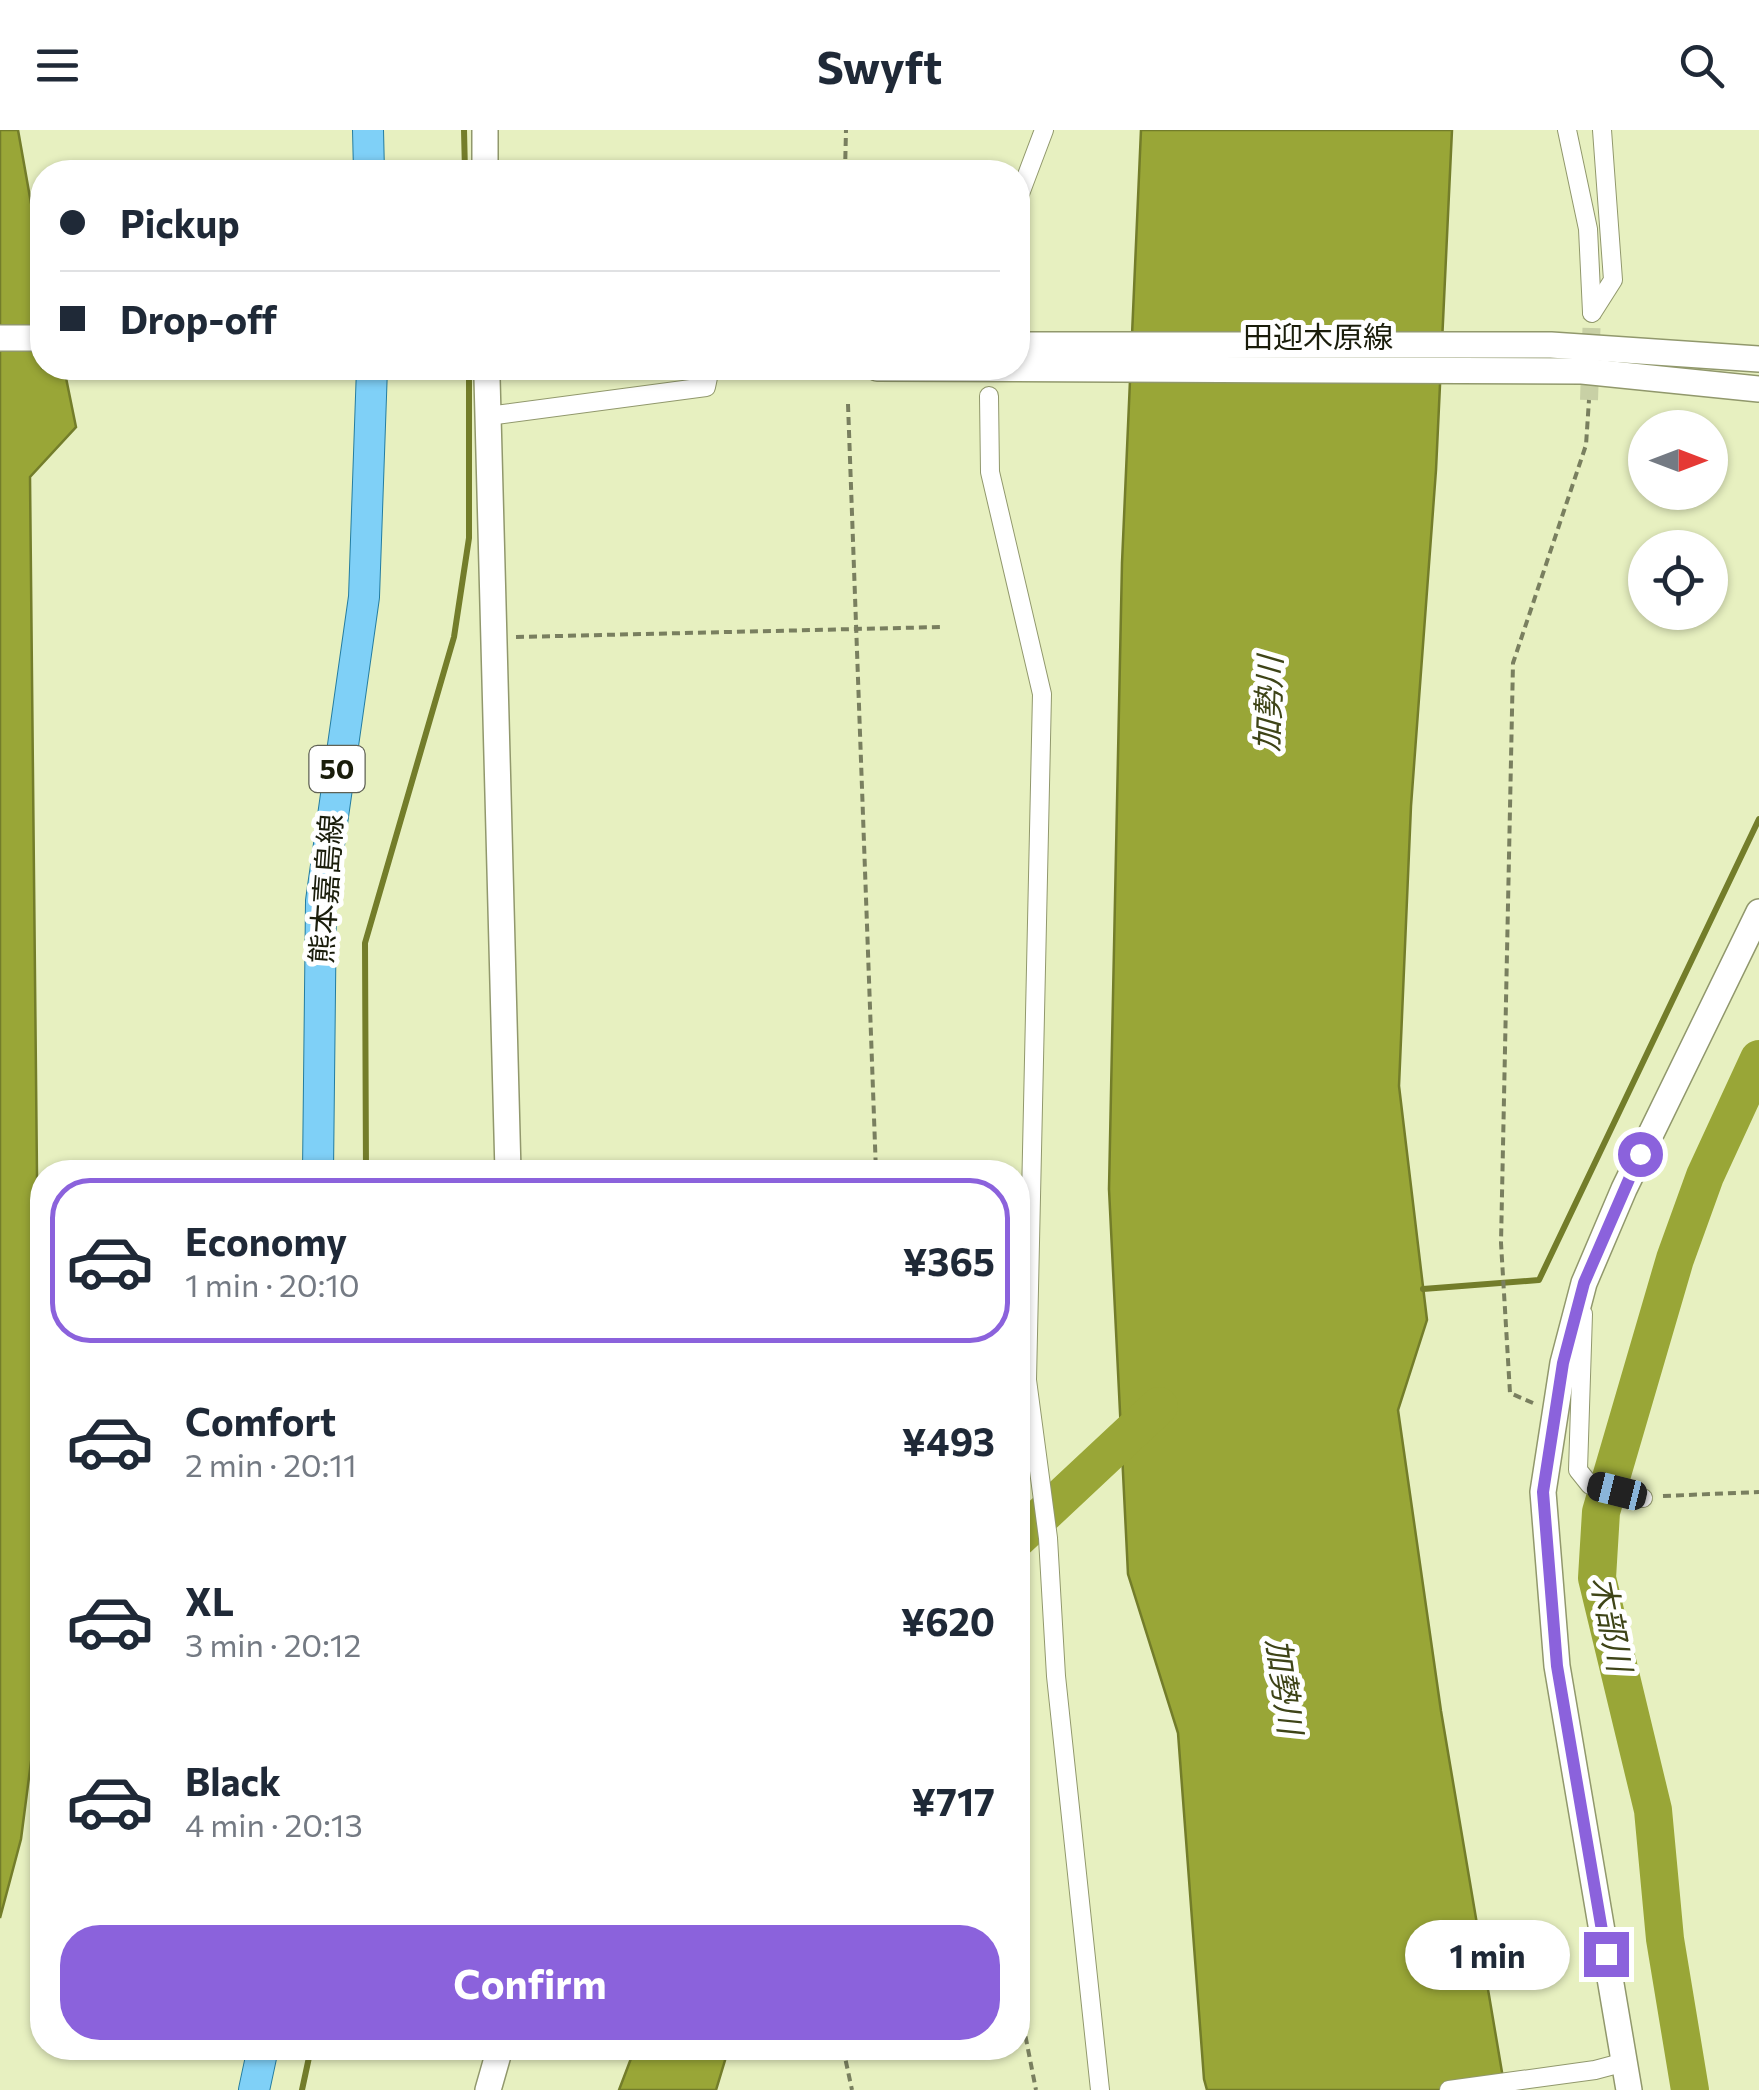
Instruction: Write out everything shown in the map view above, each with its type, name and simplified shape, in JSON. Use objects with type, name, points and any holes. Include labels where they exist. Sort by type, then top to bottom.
[{"type":"main road","points":[[368,130],[369,160]]},
{"type":"main road","name":"熊本嘉島線","points":[[318,1160],[321,901],[364,597],[372,380]]},
{"type":"main road","points":[[254,2090],[261,2060]]},
{"type":"street","points":[[484,130],[485,160]]},
{"type":"street","points":[[1030,167],[1044,130]]},
{"type":"street","points":[[1567,130],[1588,229],[1592,313],[1614,280],[1602,130]]},
{"type":"street","points":[[0,338],[30,338]]},
{"type":"street","name":"田迎木原線","points":[[1030,359],[1463,358],[1614,346],[1759,358]]},
{"type":"street","name":"田迎木原線","points":[[1030,351],[1045,358]]},
{"type":"street","name":"田迎木原線","points":[[1463,358],[1658,375],[1759,389]]},
{"type":"street","points":[[487,380],[508,1160]]},
{"type":"street","points":[[488,416],[706,387],[707,380]]},
{"type":"street","points":[[989,396],[990,472],[1042,694],[1030,1243]]},
{"type":"street","points":[[1628,2090],[1557,1666],[1543,1492],[1556,1407],[1584,1283],[1624,1189],[1759,912]]},
{"type":"street","points":[[1584,1283],[1578,1470],[1590,1484],[1643,1498]]},
{"type":"street","points":[[1030,1403],[1048,1538],[1058,1694],[1100,2090]]},
{"type":"street","points":[[488,2090],[497,2060]]},
{"type":"street","points":[[1448,2090],[1594,2070],[1625,2062]]},
{"type":"path","points":[[845,160],[846,130]]},
{"type":"path","points":[[1556,1407],[1510,1393],[1502,1262],[1513,663],[1586,445],[1589,400]]},
{"type":"path","points":[[848,404],[876,1160]]},
{"type":"path","points":[[492,638],[858,626],[940,627]]},
{"type":"path","points":[[1643,1498],[1759,1492]]},
{"type":"path","points":[[1030,2059],[1036,2090]]},
{"type":"path","points":[[846,2060],[852,2090]]},
{"type":"water","points":[[0,130],[18,130],[30,198],[30,380],[66,380],[76,427],[30,477],[37,1160],[30,1160],[30,1770],[21,1839],[0,1918]]},
{"type":"water","points":[[1141,130],[1452,130],[1436,470],[1411,806],[1399,1086],[1427,1320],[1398,1410],[1441,1711],[1505,2090],[1207,2090],[1204,2079],[1178,1733],[1128,1574],[1109,1189],[1122,563]]},
{"type":"water","points":[[630,2060],[725,2060],[716,2090],[619,2090]]},
{"type":"waterway","points":[[464,130],[465,160]]},
{"type":"waterway","points":[[366,1160],[365,943],[454,637],[469,538],[469,380]]},
{"type":"waterway","points":[[1423,1289],[1539,1280],[1759,819]]},
{"type":"waterway","name":"木部川","points":[[1690,2090],[1665,1939],[1653,1810],[1597,1578],[1601,1512],[1675,1259],[1705,1176],[1759,1059]]},
{"type":"waterway","name":"加勢川","points":[[1030,1527],[1159,1406]]},
{"type":"waterway","points":[[302,2090],[308,2060]]},
{"type":"tunnel","points":[[1589,400],[1592,313]]},
{"type":"route","points":[[1606,1954],[1557,1666],[1543,1492],[1563,1363],[1584,1283],[1640,1154]]}]
